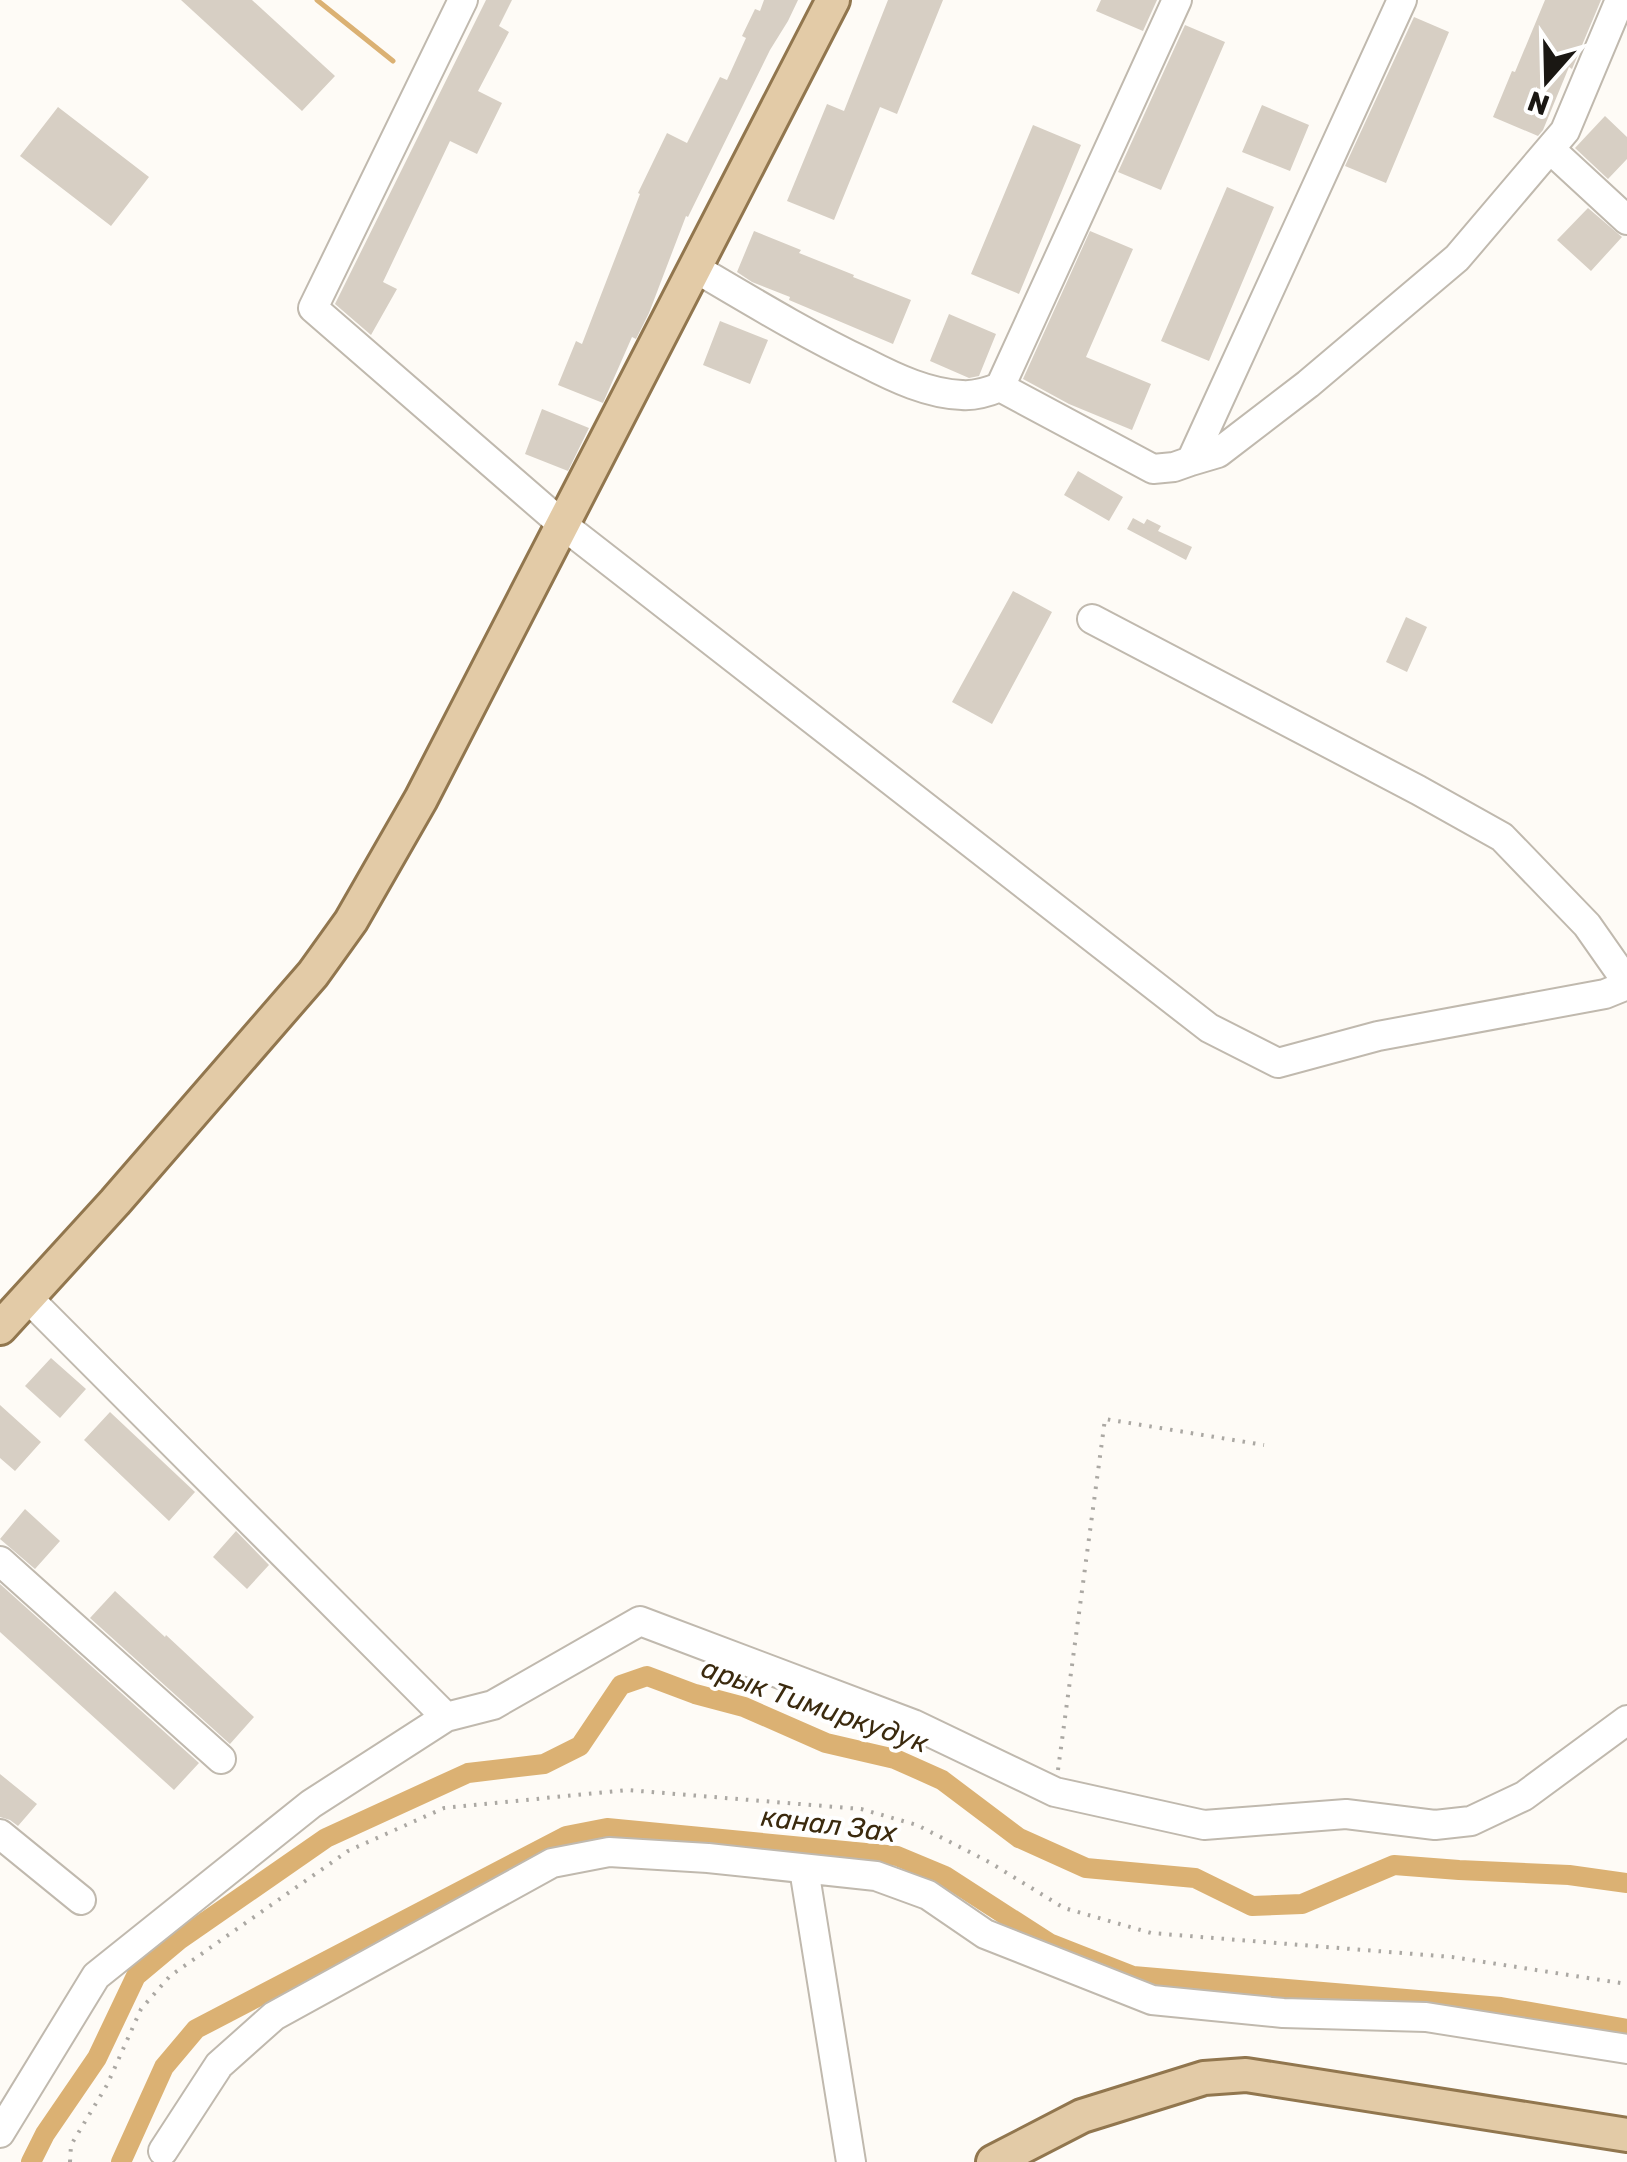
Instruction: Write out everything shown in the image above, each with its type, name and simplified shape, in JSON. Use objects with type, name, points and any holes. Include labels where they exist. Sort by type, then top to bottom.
[{"type":"main road","points":[[0,1328],[115,1202],[332,949],[394,848],[832,0]]},
{"type":"main road","points":[[993,2162],[1082,2116],[1204,2078],[1246,2075],[1627,2135]]},
{"type":"street","points":[[463,0],[312,308],[563,525],[1209,1028],[1278,1064],[1378,1036],[1605,994],[1627,984],[1587,925],[1502,838],[1092,619]]},
{"type":"street","points":[[694,268],[824,343],[894,377],[962,396],[1000,388],[1177,0]]},
{"type":"street","points":[[1191,461],[1402,0]]},
{"type":"street","points":[[1000,388],[1153,469],[1174,468],[1218,453],[1294,396],[1457,258],[1566,132],[1620,0]]},
{"type":"street","points":[[1550,149],[1627,220]]},
{"type":"street","points":[[27,1297],[446,1716]]},
{"type":"street","points":[[0,1562],[221,1760]]},
{"type":"street","points":[[0,2133],[96,1976],[311,1804],[446,1716],[494,1705],[640,1622],[912,1724],[1055,1792],[1204,1825],[1346,1814],[1436,1825],[1470,1820],[1524,1796],[1627,1720]]},
{"type":"street","points":[[0,1834],[81,1900]]},
{"type":"street","points":[[162,2152],[220,2065],[274,2016],[552,1864],[609,1852],[876,1876],[928,1895],[985,1934],[1152,2000],[1282,2012],[1426,2017],[1627,2049]]},
{"type":"street","points":[[804,1868],[851,2162]]},
{"type":"path","points":[[1055,1792],[1106,1419],[1264,1446]]},
{"type":"building","points":[[181,0],[252,0],[335,76],[302,111]]},
{"type":"building","points":[[486,0],[512,0],[499,26],[509,32],[478,91],[502,103],[477,154],[450,141],[383,282],[397,289],[371,335],[335,304]]},
{"type":"building","points":[[764,0],[798,0],[686,216],[649,313],[636,339],[632,337],[603,403],[558,385],[576,341],[582,344],[638,193],[667,133],[687,143],[720,77],[727,80],[746,38],[742,36]]},
{"type":"building","points":[[888,0],[943,0],[897,114],[880,107],[834,220],[787,201],[827,104],[844,111]]},
{"type":"building","points":[[1101,0],[1157,0],[1143,31],[1096,11]]},
{"type":"building","points":[[1545,0],[1601,0],[1538,136],[1493,117]]},
{"type":"building","points":[[1414,17],[1449,32],[1386,183],[1345,166]]},
{"type":"building","points":[[1185,25],[1225,42],[1161,190],[1118,172]]},
{"type":"building","points":[[1262,105],[1309,125],[1290,171],[1242,152]]},
{"type":"building","points":[[58,107],[149,177],[111,226],[20,156]]},
{"type":"building","points":[[1605,116],[1627,137],[1627,159],[1608,179],[1575,148]]},
{"type":"building","points":[[1033,125],[1081,145],[1019,294],[971,274]]},
{"type":"building","points":[[1227,187],[1274,207],[1209,361],[1161,341]]},
{"type":"building","points":[[1588,208],[1622,237],[1591,271],[1557,240]]},
{"type":"building","points":[[754,231],[911,300],[893,344],[789,300],[790,297],[737,272]]},
{"type":"building","points":[[1090,231],[1133,249],[1086,357],[1151,384],[1132,430],[1069,404],[1023,379]]},
{"type":"building","points":[[949,314],[996,334],[979,376],[969,378],[930,361]]},
{"type":"building","points":[[720,321],[768,340],[750,384],[703,365]]},
{"type":"building","points":[[542,409],[589,428],[568,471],[525,454]]},
{"type":"building","points":[[1078,471],[1123,497],[1109,521],[1064,495]]},
{"type":"building","points":[[1133,518],[1144,524],[1147,519],[1161,526],[1158,531],[1192,547],[1186,560],[1127,529]]},
{"type":"building","points":[[1013,591],[1052,612],[992,724],[952,702]]},
{"type":"building","points":[[1406,617],[1427,627],[1407,672],[1386,662]]},
{"type":"building","points":[[51,1358],[86,1389],[60,1418],[25,1386]]},
{"type":"building","points":[[0,1405],[41,1442],[15,1471],[0,1458]]},
{"type":"building","points":[[110,1412],[195,1492],[169,1521],[84,1440]]},
{"type":"building","points":[[25,1509],[60,1541],[35,1569],[0,1539]]},
{"type":"building","points":[[236,1531],[269,1565],[247,1589],[213,1557]]},
{"type":"building","points":[[0,1584],[199,1763],[174,1790],[0,1632]]},
{"type":"building","points":[[115,1591],[254,1717],[230,1744],[90,1618]]},
{"type":"building","points":[[0,1774],[37,1804],[18,1826],[0,1817]]},
{"type":"waterway","points":[[317,0],[393,61]]},
{"type":"waterway","name":"арык Тимиркудук","points":[[31,2162],[45,2134],[97,2058],[136,1976],[179,1940],[326,1838],[468,1773],[544,1764],[580,1746],[621,1685],[647,1676],[744,1707],[826,1743],[895,1759],[942,1780],[1019,1838],[1086,1868],[1195,1878],[1252,1906],[1302,1904],[1394,1865],[1569,1875],[1627,1883]]},
{"type":"waterway","name":"канал Зах","points":[[121,2162],[164,2067],[196,2029],[566,1836],[607,1828],[897,1856],[945,1876],[1049,1943],[1133,1976],[1501,2007],[1627,2029]]}]
